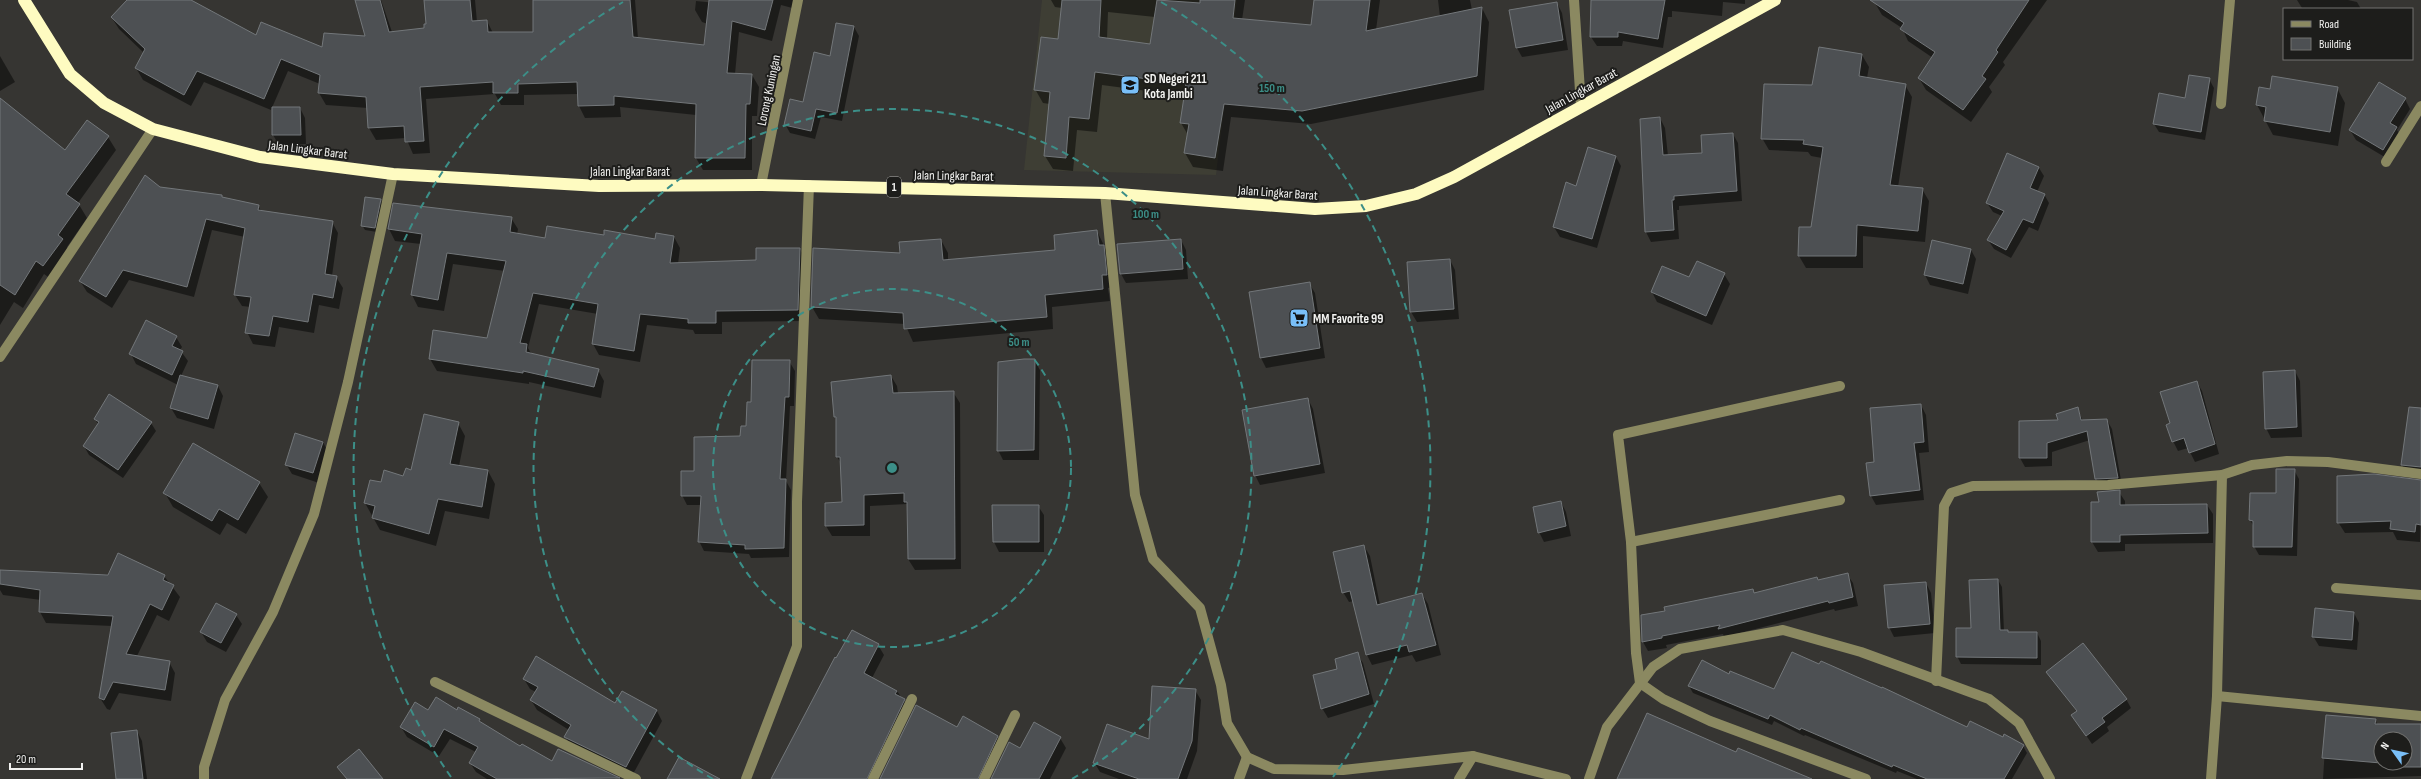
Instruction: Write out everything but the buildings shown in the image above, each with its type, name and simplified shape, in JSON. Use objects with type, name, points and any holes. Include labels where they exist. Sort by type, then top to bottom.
[{"type":"highway","name":"Jalan Lingkar Barat","points":[[24,0],[70,74],[104,103],[153,130],[260,157],[393,174],[599,186],[809,185],[1105,193],[1316,209],[1366,206],[1416,194],[1454,177],[1775,0]]},
{"type":"street","name":"Lorong Kuningan","points":[[761,185],[798,0]]},
{"type":"street","points":[[1574,0],[1581,106]]},
{"type":"street","points":[[2221,104],[2230,0]]},
{"type":"street","points":[[2386,162],[2421,106]]},
{"type":"street","points":[[0,357],[153,130]]},
{"type":"street","points":[[204,779],[204,767],[226,700],[273,612],[314,514],[348,382],[393,174]]},
{"type":"street","points":[[746,779],[797,646],[797,502],[809,185]]},
{"type":"street","points":[[1105,193],[1135,495],[1153,559],[1200,608],[1221,685],[1227,723],[1247,757],[1274,768],[1343,770],[1473,756],[1566,779]]},
{"type":"street","points":[[1840,386],[1618,435],[1631,542],[1636,653],[1640,682],[1663,699],[1710,721],[1866,779]]},
{"type":"street","points":[[1936,681],[1944,506],[1951,493],[1973,486],[2108,485],[2222,475],[2252,465],[2287,461],[2328,462],[2421,474]]},
{"type":"street","points":[[2211,779],[2217,696],[2222,475]]},
{"type":"street","points":[[1631,542],[1840,500]]},
{"type":"street","points":[[2336,588],[2421,595]]},
{"type":"street","points":[[1589,779],[1607,727],[1653,667],[1680,648],[1783,630],[1861,652],[1936,681],[1989,699],[2019,723],[2050,779]]},
{"type":"street","points":[[435,682],[636,779]]},
{"type":"street","points":[[2217,696],[2421,716]]},
{"type":"street","points":[[873,779],[912,699]]},
{"type":"street","points":[[984,779],[1015,715]]},
{"type":"street","points":[[1459,779],[1473,756]]},
{"type":"street","points":[[1239,779],[1247,757]]},
{"type":"shaded area","name":"SD Negeri 211 Kota Jambi","points":[[1042,0],[1237,0],[1216,175],[1024,170]]},
{"type":"place","name":"SD Negeri 211 Kota Jambi","points":[[1130,85]]},
{"type":"place","name":"MM Favorite 99","points":[[1299,318]]}]
